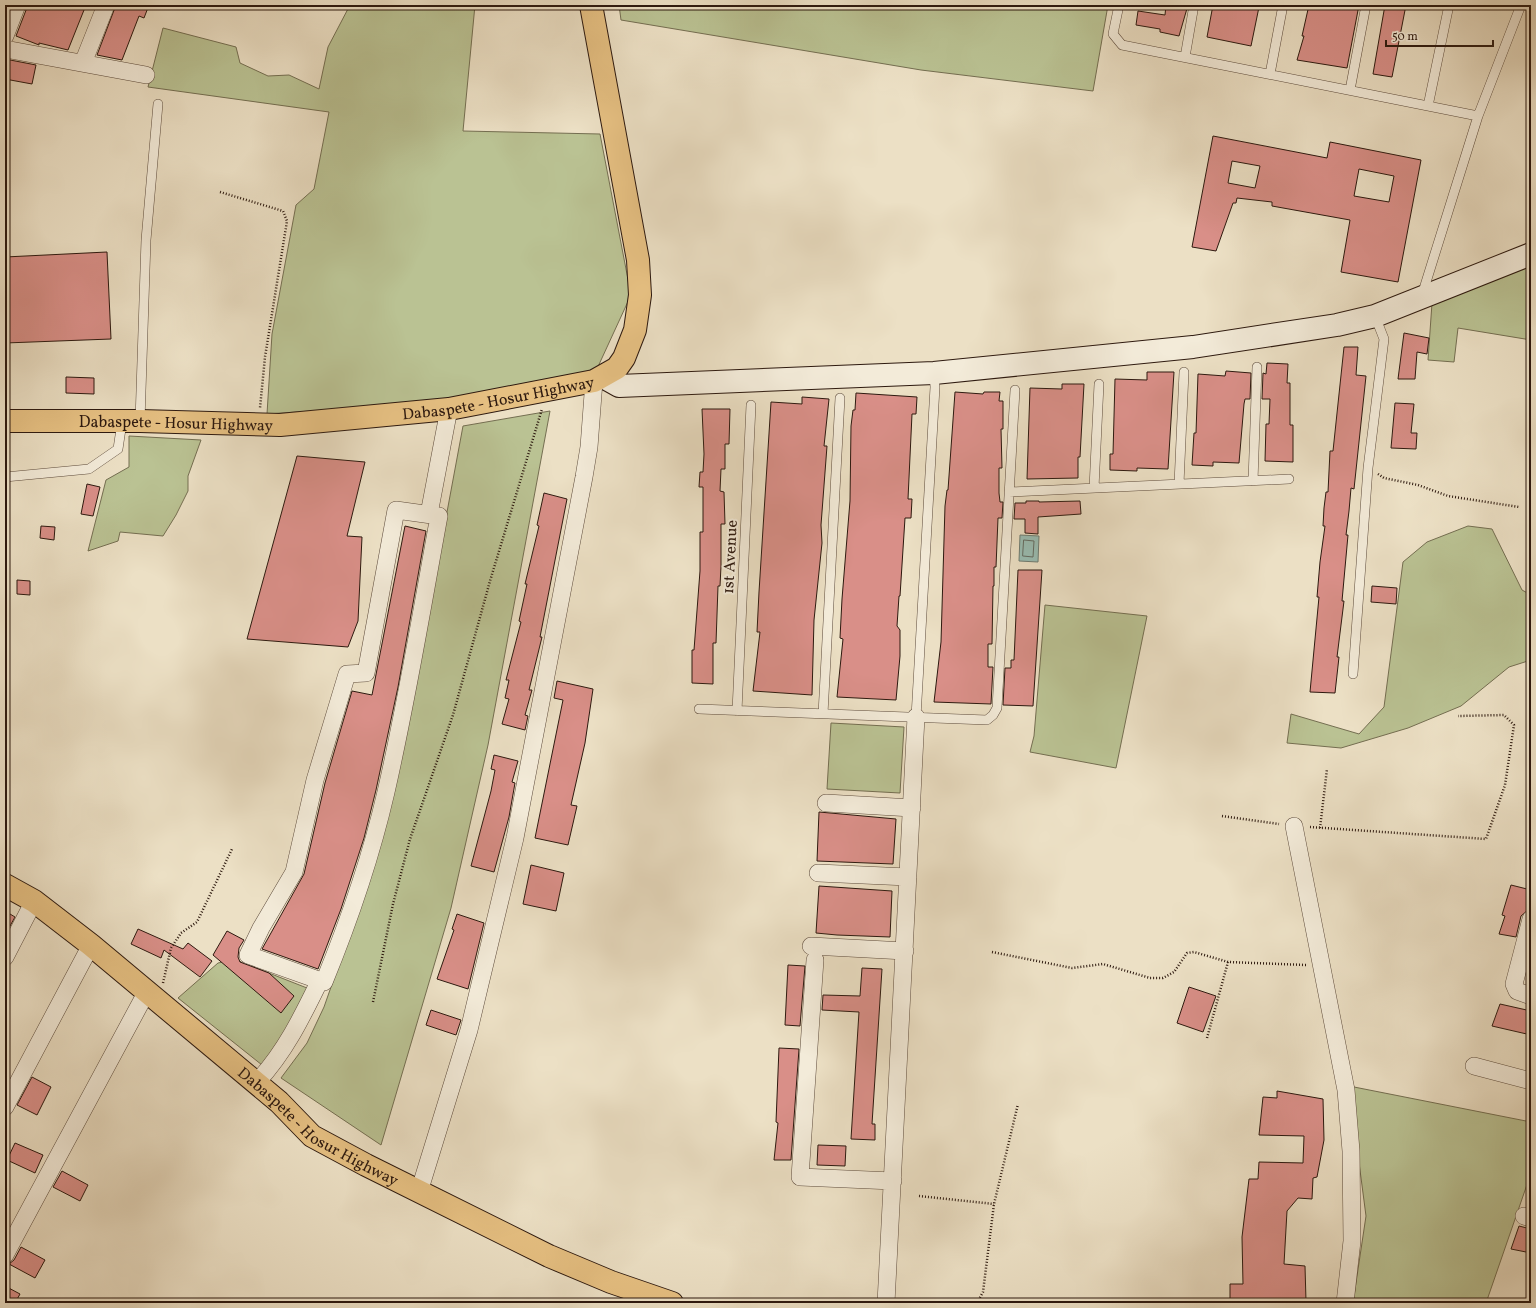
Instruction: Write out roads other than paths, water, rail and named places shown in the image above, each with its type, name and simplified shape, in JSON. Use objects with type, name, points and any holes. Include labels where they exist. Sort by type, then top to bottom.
[{"type":"highway","name":"Dabaspete - Hosur Highway","points":[[5,421],[280,425],[449,409],[598,379],[616,368],[624,358],[635,330],[640,295],[638,260],[591,5]]},
{"type":"highway","name":"Dabaspete - Hosur Highway","points":[[5,885],[34,901],[91,945],[152,998],[256,1082],[279,1102],[312,1136],[419,1192],[549,1256],[640,1297],[672,1303]]},
{"type":"street","points":[[5,36],[17,5]]},
{"type":"street","points":[[83,63],[106,5]]},
{"type":"street","points":[[5,49],[146,75]]},
{"type":"street","points":[[419,1192],[469,1030],[515,838],[584,477],[598,379],[619,386],[934,373],[1193,347],[1337,325],[1375,316],[1531,254]]},
{"type":"street","points":[[428,514],[449,409]]},
{"type":"street","points":[[396,510],[428,514],[439,516],[386,793],[364,869],[340,943],[324,982],[248,955],[261,928],[294,872],[315,780],[347,674],[366,673],[396,510]]},
{"type":"street","points":[[886,1303],[916,717]]},
{"type":"street","points":[[826,802],[912,808]]},
{"type":"street","points":[[1294,826],[1323,966],[1346,1090],[1351,1151],[1352,1241],[1345,1303]]},
{"type":"street","points":[[818,873],[908,877]]},
{"type":"street","points":[[5,957],[34,901]]},
{"type":"street","points":[[1531,919],[1514,984],[1517,991],[1531,996]]},
{"type":"street","points":[[5,1107],[91,945]]},
{"type":"street","points":[[893,1181],[800,1177],[813,953],[905,952]]},
{"type":"street","points":[[256,1082],[273,1065],[294,1031],[320,980]]},
{"type":"street","points":[[5,1255],[152,998]]},
{"type":"street","points":[[1474,1066],[1531,1081]]},
{"type":"lane","points":[[1119,5],[1113,34],[1122,45],[1478,116]]},
{"type":"lane","points":[[1185,57],[1194,5]]},
{"type":"lane","points":[[1270,74],[1283,5]]},
{"type":"lane","points":[[1350,90],[1366,5]]},
{"type":"lane","points":[[1428,106],[1449,5]]},
{"type":"lane","points":[[1421,298],[1478,116],[1521,5]]},
{"type":"lane","points":[[5,477],[90,469],[118,449],[131,422],[158,104]]},
{"type":"lane","points":[[1353,674],[1368,468],[1384,339],[1375,316]]},
{"type":"lane","points":[[1252,481],[1257,367]]},
{"type":"lane","points":[[1179,484],[1184,372]]},
{"type":"lane","points":[[916,717],[935,395],[934,373]]},
{"type":"lane","points":[[1094,488],[1099,384]]},
{"type":"lane","points":[[699,709],[987,720],[993,716],[997,708],[1015,390]]},
{"type":"lane","points":[[823,714],[840,398]]},
{"type":"lane","name":"1st Avenue","points":[[737,710],[751,405]]},
{"type":"lane","points":[[1009,492],[1289,479]]},
{"type":"water","points":[[1020,535],[1039,536],[1038,562],[1019,561]]}]
